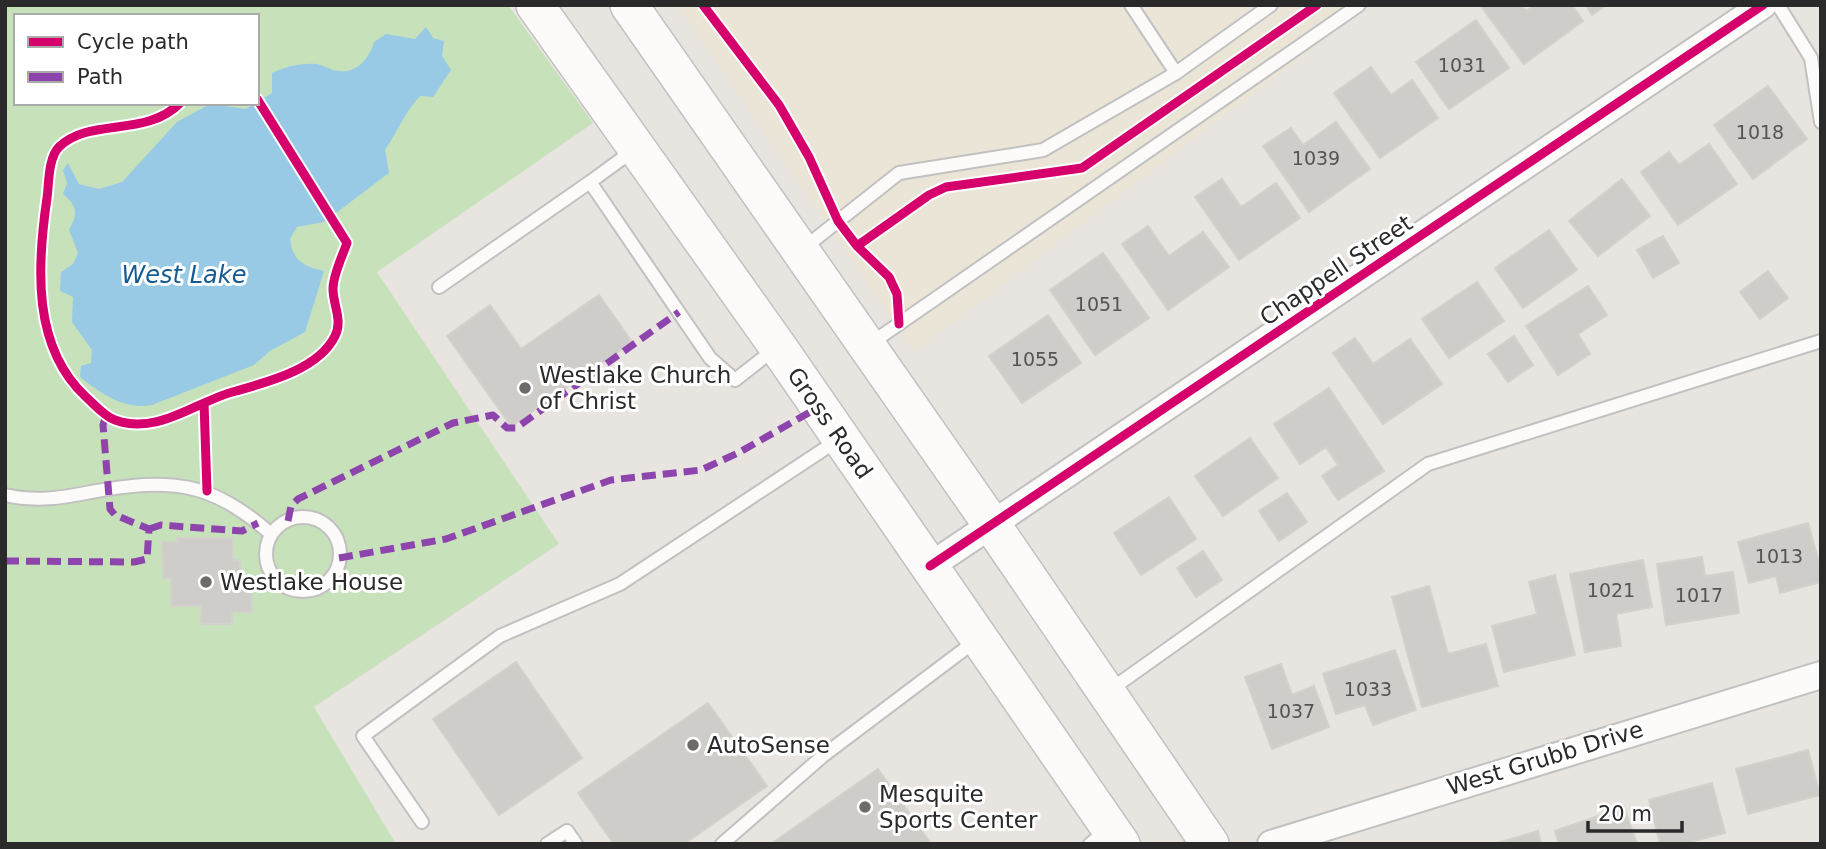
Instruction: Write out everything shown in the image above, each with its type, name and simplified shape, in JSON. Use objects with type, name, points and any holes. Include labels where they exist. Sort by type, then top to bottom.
[{"type":"main road","name":"Gross Road","points":[[535,5],[930,566],[1107,839]]},
{"type":"main road","points":[[629,5],[992,525],[1210,844]]},
{"type":"street","name":"Chappell Street","points":[[930,566],[1763,5]]},
{"type":"street","name":"West Grubb Drive","points":[[1270,844],[1821,675]]},
{"type":"lane","points":[[1131,5],[1176,73]]},
{"type":"lane","points":[[801,251],[899,173],[1042,150],[1176,73],[1252,11],[1271,5]]},
{"type":"lane","points":[[867,346],[1359,5]]},
{"type":"lane","points":[[1778,5],[1811,58],[1821,122]]},
{"type":"lane","points":[[439,286],[590,183],[637,147]]},
{"type":"lane","points":[[590,183],[710,358],[735,380],[778,347]]},
{"type":"lane","points":[[1107,692],[1428,464],[1821,341]]},
{"type":"lane","points":[[422,822],[363,736],[500,636],[620,584],[841,438]]},
{"type":"lane","points":[[5,495],[37,500],[126,486],[175,485],[207,491],[236,505],[271,534]]},
{"type":"lane","points":[[296,518],[312,518],[326,525],[336,537],[340,552],[338,567],[329,580],[317,589],[301,592],[286,587],[274,578],[267,564],[266,549],[271,534],[282,523],[296,518]]},
{"type":"lane","points":[[722,844],[824,755],[978,639]]},
{"type":"lane","points":[[547,844],[567,831],[576,844]]},
{"type":"shaded area","points":[[677,5],[1370,5],[914,352]]},
{"type":"green space","points":[[5,5],[508,5],[593,123],[377,272],[559,544],[314,707],[396,844],[5,844]]},
{"type":"water","name":"West Lake","points":[[426,27],[433,38],[444,41],[442,56],[451,70],[433,97],[420,96],[405,116],[385,150],[389,173],[324,222],[297,227],[290,239],[293,252],[300,261],[324,271],[305,332],[270,351],[254,365],[152,405],[123,403],[105,395],[80,377],[81,366],[91,363],[92,350],[72,322],[73,297],[60,291],[61,272],[73,264],[78,253],[69,230],[75,210],[63,194],[67,183],[63,170],[68,163],[79,184],[99,189],[122,182],[177,122],[208,105],[246,109],[259,105],[259,101],[272,93],[272,73],[310,64],[338,71],[351,70],[361,64],[374,42],[386,34],[415,39]]},
{"type":"building","points":[[1480,5],[1521,5],[1526,11],[1534,5],[1572,5],[1583,21],[1524,64]]},
{"type":"building","points":[[1586,5],[1606,5],[1592,15]]},
{"type":"building","points":[[1476,20],[1509,68],[1449,109],[1416,62]]},
{"type":"building","points":[[1371,67],[1391,95],[1412,80],[1438,118],[1380,158],[1334,93]]},
{"type":"building","points":[[1768,86],[1807,139],[1753,179],[1714,125]]},
{"type":"building","points":[[1336,122],[1370,169],[1309,212],[1263,146],[1291,128],[1303,145]]},
{"type":"building","points":[[1709,144],[1737,184],[1678,225],[1641,172],[1669,152],[1679,165]]},
{"type":"building","points":[[1222,179],[1241,207],[1276,183],[1300,218],[1239,260],[1195,197]]},
{"type":"building","points":[[1622,179],[1650,216],[1598,256],[1569,221]]},
{"type":"building","points":[[1148,226],[1169,256],[1203,232],[1229,267],[1168,310],[1122,244]]},
{"type":"building","points":[[1549,230],[1577,270],[1523,308],[1495,268]]},
{"type":"building","points":[[1663,236],[1679,263],[1653,278],[1637,250]]},
{"type":"building","points":[[1103,253],[1149,318],[1095,355],[1050,290]]},
{"type":"building","points":[[1768,271],[1788,298],[1760,319],[1740,292]]},
{"type":"building","points":[[1477,282],[1504,321],[1449,358],[1422,319]]},
{"type":"building","points":[[1588,286],[1607,315],[1578,334],[1590,354],[1558,375],[1526,326]]},
{"type":"building","name":"Westlake Church of Christ","points":[[599,295],[632,342],[511,426],[447,336],[490,305],[521,349]]},
{"type":"building","points":[[1048,315],[1081,363],[1022,403],[989,356]]},
{"type":"building","points":[[1514,336],[1533,365],[1508,382],[1488,354]]},
{"type":"building","points":[[1355,338],[1373,364],[1410,339],[1442,384],[1383,424],[1333,353]]},
{"type":"building","points":[[1329,388],[1384,471],[1338,500],[1322,476],[1338,465],[1326,447],[1300,464],[1274,424]]},
{"type":"building","points":[[1250,438],[1278,478],[1223,516],[1195,476]]},
{"type":"building","points":[[1287,493],[1307,522],[1279,541],[1259,511]]},
{"type":"building","points":[[1169,497],[1196,539],[1141,575],[1114,533]]},
{"type":"building","points":[[1808,523],[1821,570],[1821,582],[1780,593],[1776,576],[1749,583],[1738,542]]},
{"type":"building","name":"Westlake House","points":[[177,538],[233,538],[233,560],[240,560],[241,586],[251,587],[252,612],[232,612],[232,624],[201,624],[201,606],[171,606],[171,578],[163,578],[162,542],[177,542]]},
{"type":"building","points":[[1203,551],[1222,580],[1196,597],[1177,568]]},
{"type":"building","points":[[1702,557],[1705,576],[1733,572],[1739,613],[1666,625],[1657,564]]},
{"type":"building","points":[[1643,560],[1652,607],[1616,614],[1621,646],[1585,652],[1570,574]]},
{"type":"building","points":[[1555,575],[1575,655],[1504,672],[1492,626],[1537,614],[1529,582]]},
{"type":"building","points":[[1429,586],[1448,654],[1486,644],[1498,686],[1422,707],[1392,597]]},
{"type":"building","points":[[1395,650],[1416,710],[1373,725],[1365,705],[1336,714],[1323,674]]},
{"type":"building","points":[[516,662],[582,758],[499,815],[433,719]]},
{"type":"building","points":[[1281,664],[1292,695],[1314,686],[1329,727],[1272,749],[1245,677]]},
{"type":"building","name":"AutoSense","points":[[708,703],[767,786],[684,844],[614,844],[578,793]]},
{"type":"building","points":[[1808,750],[1820,795],[1748,814],[1736,769]]},
{"type":"building","name":"Mesquite Sports Center","points":[[878,769],[931,844],[771,844]]},
{"type":"building","points":[[1712,783],[1725,833],[1682,844],[1660,844],[1649,800]]},
{"type":"building","points":[[1624,807],[1637,844],[1559,844],[1555,831]]},
{"type":"building","points":[[1538,831],[1541,844],[1494,844]]},
{"type":"marked path","points":[[288,521],[291,506],[298,499],[453,423],[493,415],[507,428],[516,428],[679,312]]},
{"type":"marked path","points":[[339,558],[446,539],[611,480],[701,470],[738,453],[819,407]]},
{"type":"marked path","points":[[5,561],[134,562],[147,559],[149,529],[115,515],[110,509],[103,425],[106,415]]},
{"type":"marked path","points":[[149,529],[161,525],[242,531],[258,523]]},
{"type":"cycle path","points":[[703,5],[779,105],[809,157],[838,221],[857,246],[889,277],[897,294],[899,324]]},
{"type":"cycle path","points":[[857,246],[929,195],[946,187],[1082,168],[1317,5]]},
{"type":"cycle path","points":[[930,566],[1763,5]]},
{"type":"cycle path","points":[[177,105],[166,114],[151,120],[86,132],[71,138],[55,152],[50,171],[41,251],[42,304],[47,330],[68,377],[103,413],[115,420],[131,424],[162,420],[292,372],[317,357],[335,336],[338,324],[333,284],[347,243],[259,102]]},
{"type":"cycle path","points":[[204,403],[207,491]]},
{"type":"place","name":"Westlake Church of Christ","points":[[525,388]]},
{"type":"place","name":"Westlake House","points":[[206,582]]},
{"type":"place","name":"AutoSense","points":[[693,745]]},
{"type":"place","name":"Mesquite Sports Center","points":[[865,807]]}]
